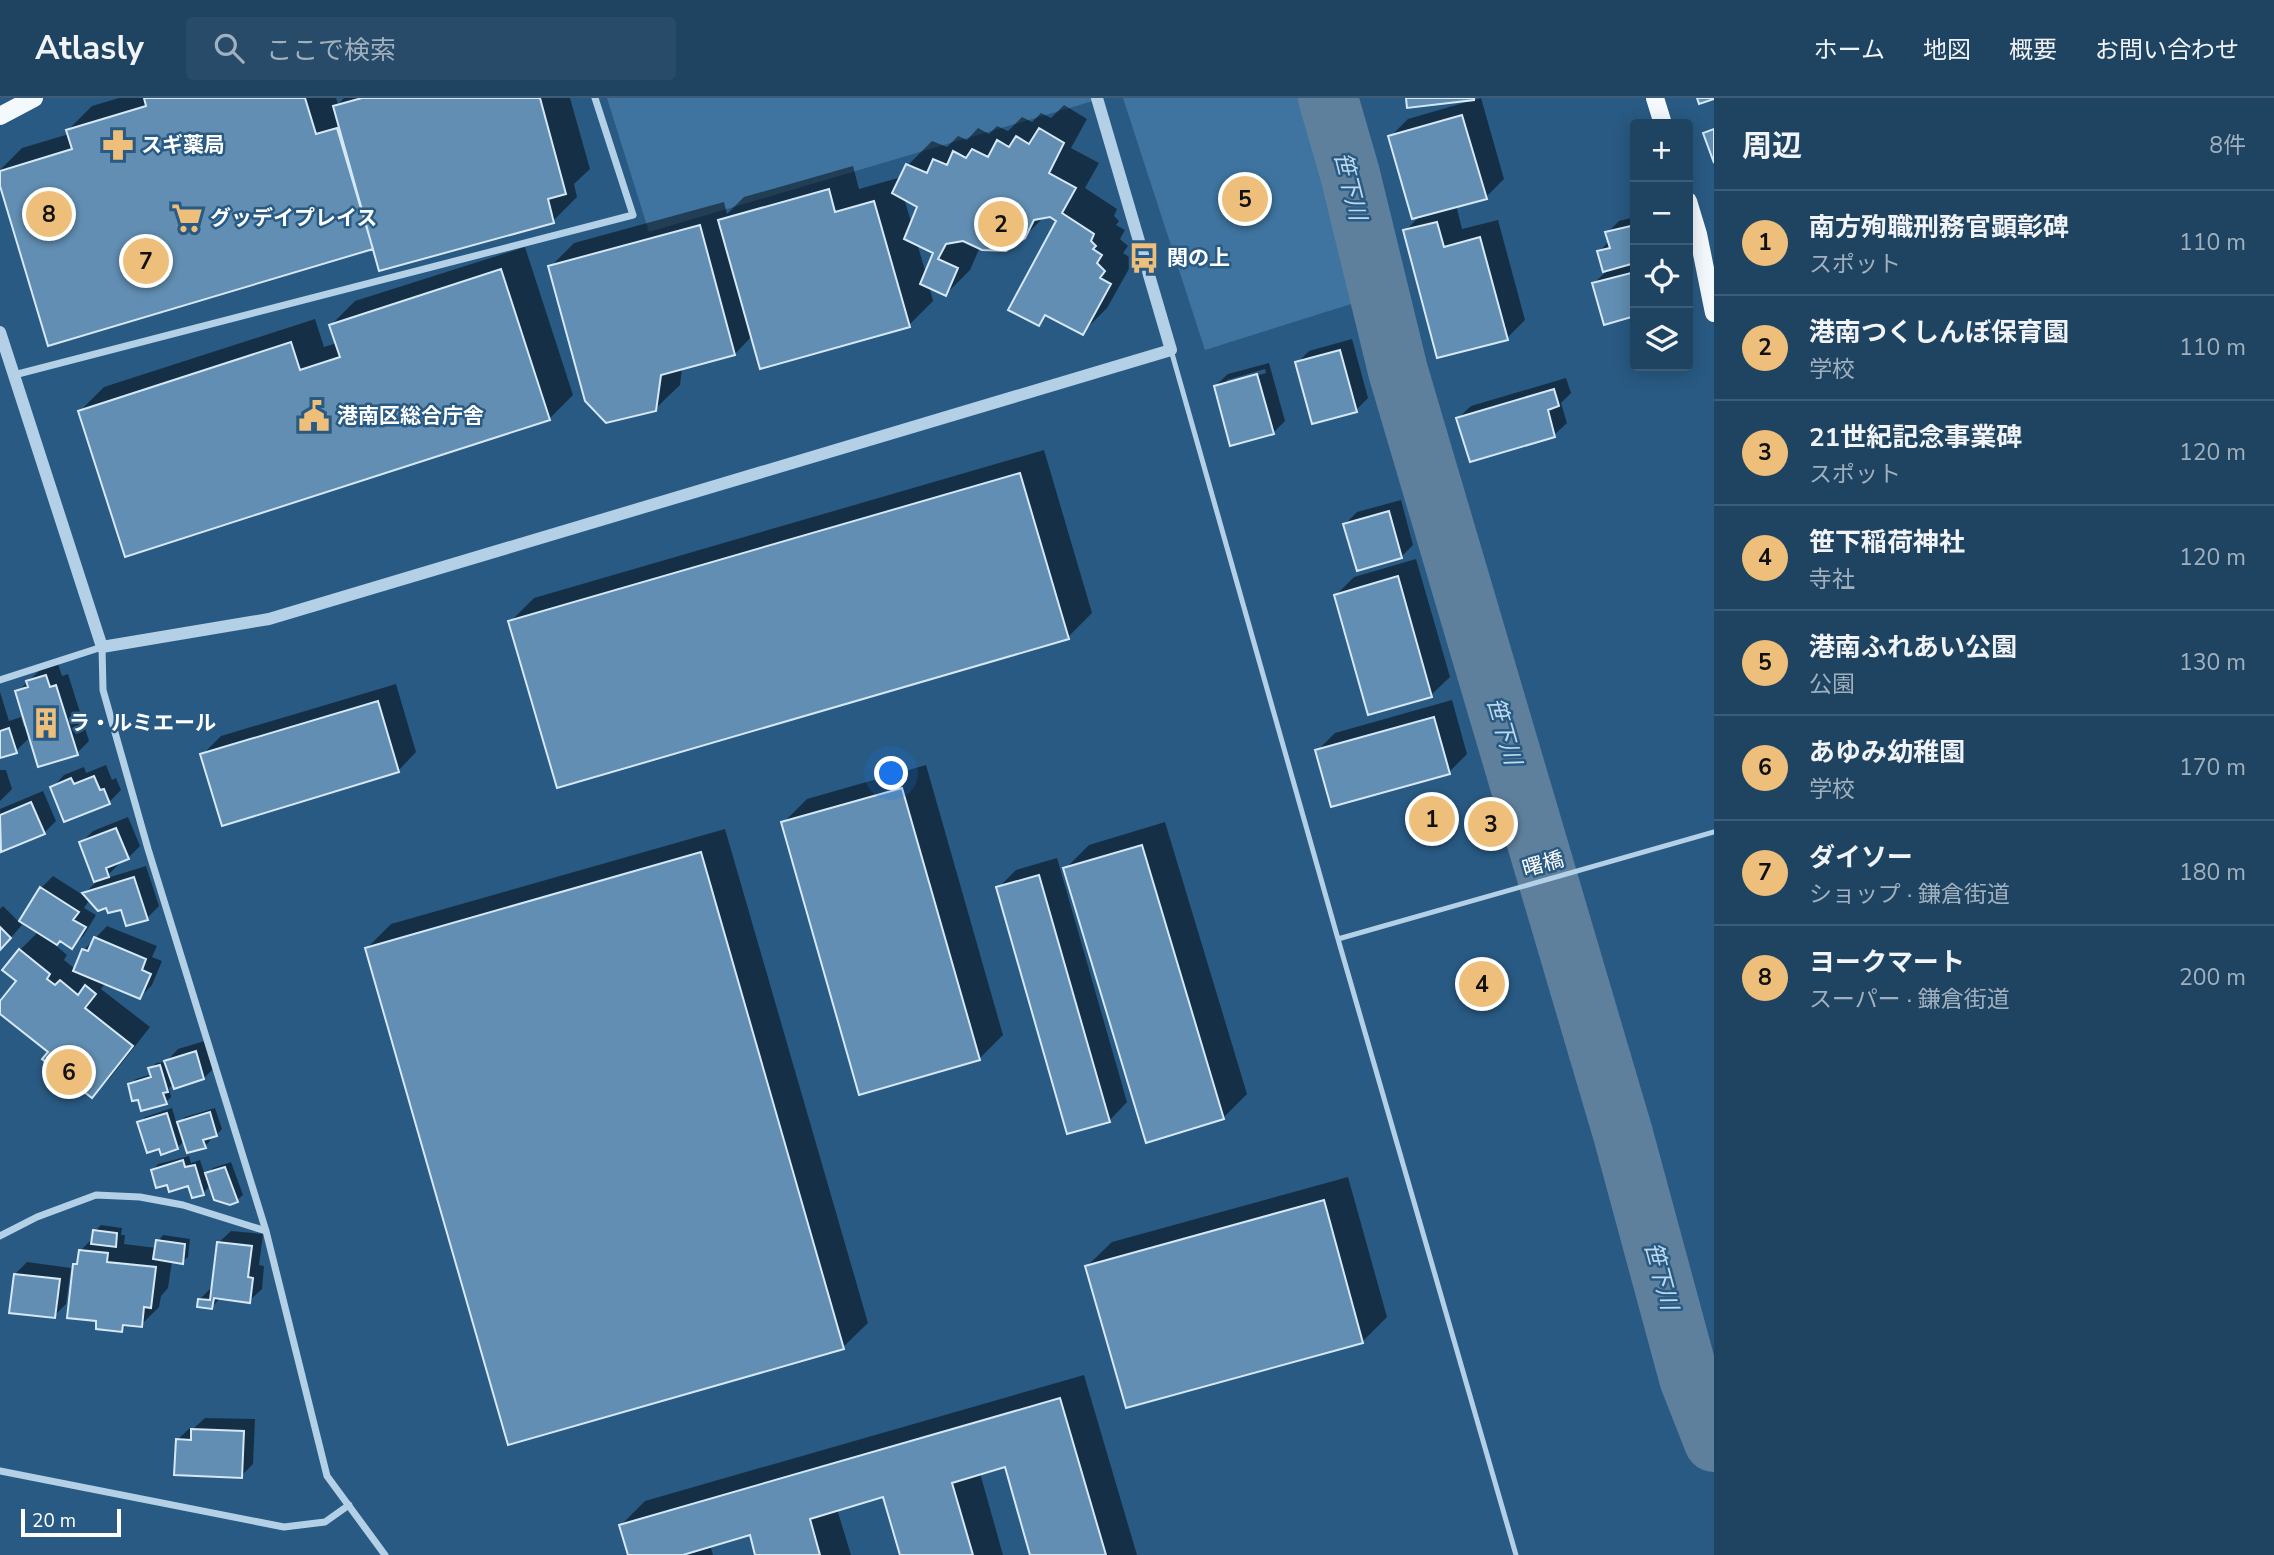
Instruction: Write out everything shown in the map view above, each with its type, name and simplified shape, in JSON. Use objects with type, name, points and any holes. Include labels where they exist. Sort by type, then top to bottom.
[{"type":"main road","points":[[0,116],[34,98]]},
{"type":"main road","points":[[1655,98],[1661,119]]},
{"type":"main road","points":[[1693,216],[1714,313]]},
{"type":"street","points":[[14,375],[633,215],[595,98]]},
{"type":"street","points":[[0,680],[102,647],[269,619],[1171,350],[1097,98]]},
{"type":"street","points":[[0,332],[102,647],[103,690],[148,849],[267,1231],[327,1476],[385,1555]]},
{"type":"street","points":[[0,1236],[37,1217],[96,1195],[140,1197],[183,1205],[267,1231]]},
{"type":"street","points":[[0,1471],[284,1527],[325,1522],[349,1505]]},
{"type":"lane","points":[[1171,350],[1516,1555]]},
{"type":"lane","name":"曙橋","points":[[1338,939],[1714,832]]},
{"type":"shaded area","points":[[607,98],[1103,98],[649,232]]},
{"type":"shaded area","points":[[1123,98],[1305,98],[1364,300],[1205,350]]},
{"type":"building","name":"グッデイプレイス","points":[[144,98],[305,98],[316,134],[337,128],[373,249],[48,346],[0,186],[0,171],[72,149],[66,130],[146,106]]},
{"type":"building","points":[[362,98],[540,98],[566,194],[548,199],[554,223],[379,271],[333,106]]},
{"type":"building","points":[[1406,98],[1474,98],[1474,100],[1407,108]]},
{"type":"building","points":[[1697,98],[1714,98],[1714,99],[1699,104]]},
{"type":"building","points":[[1462,115],[1487,199],[1412,219],[1388,136]]},
{"type":"building","points":[[1039,128],[1064,143],[1049,173],[1076,188],[1062,213],[1094,234],[1091,241],[1096,246],[1093,249],[1102,255],[1097,263],[1105,271],[1100,278],[1111,284],[1083,335],[1045,315],[1039,326],[1008,310],[1056,221],[1050,217],[1034,220],[1025,238],[1006,251],[982,250],[963,241],[946,244],[938,259],[958,268],[946,296],[920,284],[933,253],[904,239],[917,207],[892,193],[906,164],[927,173],[933,159],[947,165],[953,151],[966,158],[972,149],[988,157],[997,140],[1009,147],[1016,136],[1029,144]]},
{"type":"building","points":[[1714,129],[1714,163],[1703,133]]},
{"type":"building","points":[[829,189],[835,212],[874,201],[910,327],[760,369],[718,220]]},
{"type":"building","points":[[1437,222],[1444,247],[1480,237],[1508,340],[1437,358],[1403,230]]},
{"type":"building","points":[[700,225],[735,355],[661,375],[656,411],[606,423],[585,401],[548,266]]},
{"type":"building","points":[[1630,226],[1630,264],[1603,272],[1597,251],[1610,248],[1605,232]]},
{"type":"building","name":"港南区総合庁舎","points":[[501,269],[550,420],[125,557],[78,411],[291,342],[300,370],[340,357],[329,325]]},
{"type":"building","points":[[1630,273],[1630,317],[1604,325],[1592,283]]},
{"type":"building","points":[[1340,350],[1357,412],[1312,424],[1295,362]]},
{"type":"building","points":[[1257,374],[1274,434],[1230,446],[1214,386]]},
{"type":"building","points":[[1554,389],[1559,406],[1548,410],[1555,437],[1470,462],[1456,418]]},
{"type":"building","points":[[1020,473],[1069,639],[557,788],[508,621]]},
{"type":"building","points":[[1389,511],[1402,558],[1357,571],[1343,524]]},
{"type":"building","points":[[1398,576],[1432,697],[1368,715],[1334,595]]},
{"type":"building","name":"ラ・ルミエール","points":[[46,675],[50,687],[56,685],[78,755],[38,767],[15,691],[28,687],[26,681]]},
{"type":"building","points":[[378,701],[399,772],[222,826],[200,754]]},
{"type":"building","points":[[1434,717],[1450,774],[1331,807],[1315,750]]},
{"type":"building","points":[[9,728],[17,753],[0,758],[0,731]]},
{"type":"building","points":[[94,776],[100,790],[104,789],[110,804],[64,822],[50,787],[71,778],[74,784]]},
{"type":"building","points":[[902,788],[980,1060],[859,1095],[781,822]]},
{"type":"building","points":[[31,802],[45,834],[1,852],[0,815]]},
{"type":"building","points":[[116,828],[129,859],[106,868],[109,877],[94,882],[79,842]]},
{"type":"building","points":[[1142,845],[1224,1119],[1146,1143],[1063,868]]},
{"type":"building","points":[[701,852],[844,1349],[508,1445],[365,948]]},
{"type":"building","points":[[1039,875],[1110,1122],[1067,1134],[996,887]]},
{"type":"building","points":[[134,877],[148,920],[126,926],[121,910],[108,913],[106,908],[98,911],[82,893]]},
{"type":"building","points":[[40,887],[79,912],[73,920],[86,927],[72,949],[60,941],[57,945],[19,921]]},
{"type":"building","points":[[0,927],[11,938],[0,950]]},
{"type":"building","points":[[94,937],[146,959],[142,970],[151,974],[140,999],[73,971],[82,949],[88,951]]},
{"type":"building","points":[[19,949],[50,974],[47,979],[55,985],[60,980],[78,995],[85,985],[96,994],[85,1008],[133,1046],[92,1098],[42,1059],[48,1052],[0,1014],[0,1001],[16,981],[2,970]]},
{"type":"building","points":[[196,1051],[204,1079],[174,1089],[164,1061]]},
{"type":"building","points":[[160,1065],[168,1092],[163,1093],[167,1104],[141,1111],[138,1100],[132,1101],[128,1084],[151,1077],[148,1068]]},
{"type":"building","points":[[210,1112],[217,1136],[203,1140],[206,1148],[187,1153],[177,1122]]},
{"type":"building","points":[[167,1113],[178,1149],[161,1155],[159,1149],[147,1153],[137,1122]]},
{"type":"building","points":[[183,1160],[185,1167],[195,1165],[204,1195],[192,1198],[188,1186],[169,1192],[167,1185],[156,1188],[151,1170]]},
{"type":"building","points":[[225,1167],[238,1202],[230,1205],[214,1200],[205,1173]]},
{"type":"building","points":[[1324,1200],[1363,1343],[1126,1408],[1085,1266]]},
{"type":"building","points":[[93,1230],[117,1233],[116,1247],[91,1244]]},
{"type":"building","points":[[156,1240],[185,1244],[183,1264],[153,1259]]},
{"type":"building","points":[[217,1242],[252,1246],[248,1277],[253,1278],[250,1303],[214,1298],[212,1309],[197,1307],[198,1299],[210,1300]]},
{"type":"building","points":[[79,1250],[108,1253],[107,1262],[156,1267],[151,1308],[144,1307],[142,1327],[123,1325],[122,1332],[96,1329],[96,1321],[67,1318],[73,1264],[77,1264]]},
{"type":"building","points":[[14,1274],[60,1279],[55,1318],[9,1313]]},
{"type":"building","points":[[1060,1398],[1106,1555],[1030,1555],[1005,1467],[952,1483],[973,1555],[900,1555],[883,1497],[810,1519],[820,1555],[755,1555],[750,1535],[683,1555],[628,1555],[619,1525]]},
{"type":"building","points":[[191,1429],[244,1431],[242,1478],[174,1475],[176,1439],[191,1440]]},
{"type":"waterway","name":"笹下川","points":[[1328,98],[1350,174],[1398,371],[1623,1134],[1689,1378],[1714,1442]]},
{"type":"place","name":"スギ薬局","points":[[118,145]]},
{"type":"place","name":"港南ふれあい公園","points":[[1245,199]]},
{"type":"place","name":"ヨークマート","points":[[49,214]]},
{"type":"place","name":"グッデイプレイス","points":[[187,218]]},
{"type":"place","name":"港南つくしんぼ保育園","points":[[1001,224]]},
{"type":"place","name":"関の上","points":[[1144,258]]},
{"type":"place","name":"ダイソー","points":[[146,261]]},
{"type":"place","name":"港南区総合庁舎","points":[[314,416]]},
{"type":"place","name":"ラ・ルミエール","points":[[46,723]]},
{"type":"place","name":"南方殉職刑務官顕彰碑","points":[[1432,819]]},
{"type":"place","name":"21世紀記念事業碑","points":[[1491,824]]},
{"type":"place","name":"笹下稲荷神社","points":[[1482,984]]},
{"type":"place","name":"あゆみ幼稚園","points":[[69,1072]]}]
